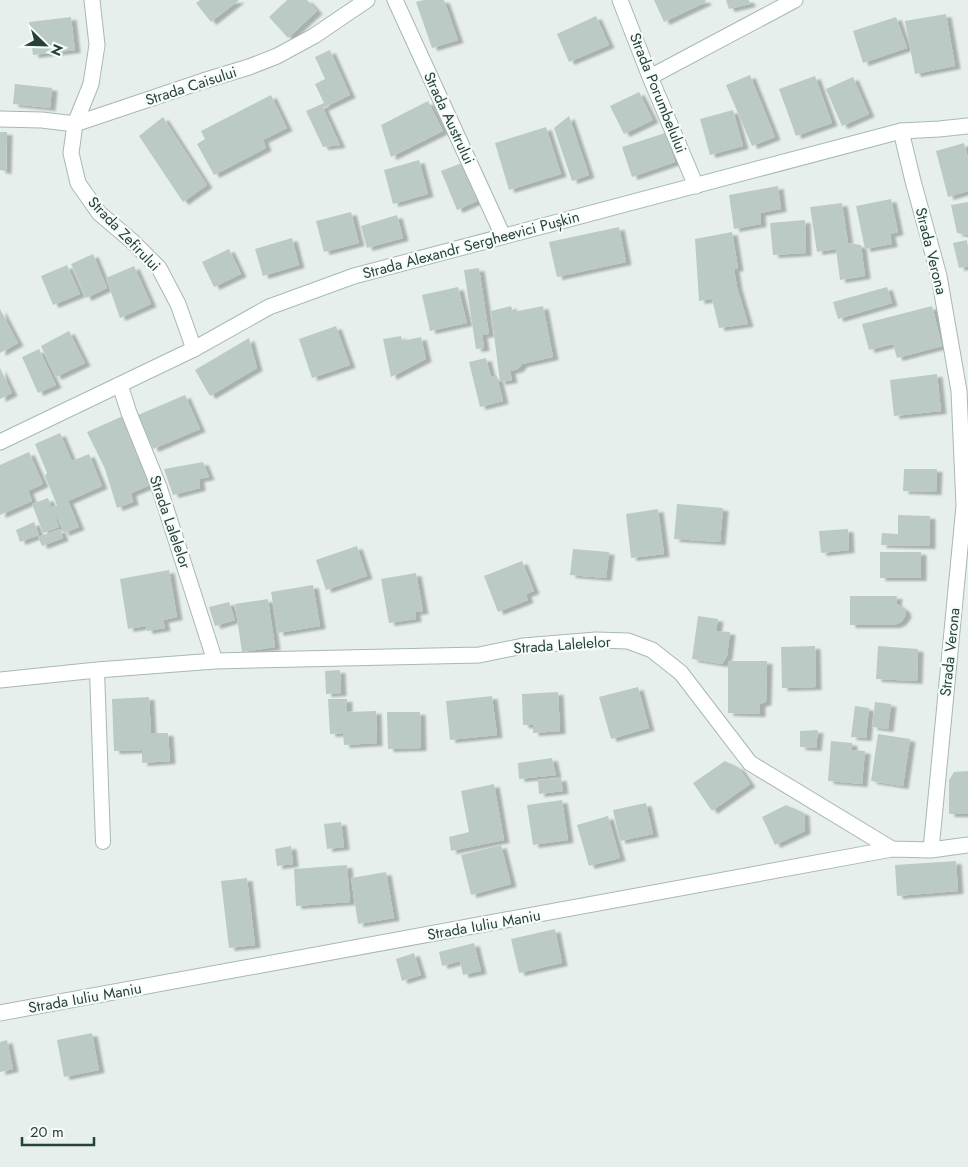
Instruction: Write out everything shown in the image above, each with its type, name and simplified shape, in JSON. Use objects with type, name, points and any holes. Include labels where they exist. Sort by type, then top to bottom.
[{"type":"street","name":"Strada Zefirului","points":[[92,0],[96,45],[91,84],[75,124],[71,152],[78,183],[99,213],[159,268],[178,304],[194,349]]},
{"type":"street","name":"Strada Caisului","points":[[0,119],[42,120],[75,124],[277,56],[314,36],[367,0]]},
{"type":"street","name":"Strada Austrului","points":[[395,0],[503,236]]},
{"type":"street","name":"Strada Porumbelului","points":[[620,0],[696,186]]},
{"type":"street","points":[[650,77],[795,0]]},
{"type":"street","name":"Strada Alexandr Sergheevici Pușkin","points":[[0,442],[194,349],[269,307],[354,276],[901,131],[968,126]]},
{"type":"street","name":"Strada Verona","points":[[901,131],[939,276],[958,391],[964,496],[931,850]]},
{"type":"street","name":"Strada Lalelelor","points":[[120,385],[129,413],[159,487],[215,661]]},
{"type":"street","name":"Strada Lalelelor","points":[[0,680],[215,661],[479,654],[523,646],[596,640],[628,641],[652,650],[681,673],[750,763],[892,849]]},
{"type":"street","name":"Strada Iuliu Maniu","points":[[0,1013],[892,849],[931,850],[968,845]]},
{"type":"lane","points":[[97,670],[103,842]]},
{"type":"building","points":[[200,0],[239,0],[211,22],[196,3]]},
{"type":"building","points":[[287,0],[307,0],[317,11],[288,38],[269,17]]},
{"type":"building","points":[[444,0],[458,40],[432,48],[416,2]]},
{"type":"building","points":[[654,0],[705,0],[706,2],[664,22]]},
{"type":"building","points":[[726,0],[749,0],[750,4],[729,9]]},
{"type":"building","points":[[946,14],[955,66],[915,74],[905,21]]},
{"type":"building","points":[[596,16],[609,45],[569,62],[557,34]]},
{"type":"building","points":[[71,17],[75,50],[33,55],[29,22]]},
{"type":"building","points":[[896,17],[907,48],[863,63],[853,31]]},
{"type":"building","points":[[330,50],[350,95],[323,108],[340,145],[323,147],[306,111],[324,103],[315,84],[325,79],[315,57]]},
{"type":"building","points":[[750,75],[775,137],[752,146],[726,85]]},
{"type":"building","points":[[815,76],[832,123],[796,136],[779,89]]},
{"type":"building","points":[[853,77],[869,114],[842,126],[826,89]]},
{"type":"building","points":[[15,84],[52,88],[50,108],[13,104]]},
{"type":"building","points":[[639,92],[653,120],[624,134],[610,106]]},
{"type":"building","points":[[271,95],[287,128],[263,140],[266,148],[214,175],[197,144],[205,139],[201,131]]},
{"type":"building","points":[[428,101],[443,131],[391,157],[381,125]]},
{"type":"building","points":[[733,110],[743,146],[710,155],[700,119]]},
{"type":"building","points":[[569,116],[589,175],[572,181],[554,128]]},
{"type":"building","points":[[163,117],[207,185],[183,202],[139,136]]},
{"type":"building","points":[[546,127],[561,174],[509,190],[495,143]]},
{"type":"building","points":[[0,132],[7,132],[6,171],[0,170]]},
{"type":"building","points":[[665,133],[675,162],[632,177],[622,147]]},
{"type":"building","points":[[964,143],[968,158],[968,191],[948,197],[936,151]]},
{"type":"building","points":[[419,160],[428,194],[393,204],[384,170]]},
{"type":"building","points":[[462,163],[477,201],[457,210],[441,171]]},
{"type":"building","points":[[778,186],[781,209],[760,213],[761,224],[734,229],[729,195]]},
{"type":"building","points":[[891,199],[898,232],[890,234],[892,244],[865,249],[856,206]]},
{"type":"building","points":[[968,202],[968,235],[957,233],[951,205]]},
{"type":"building","points":[[842,203],[848,243],[861,245],[865,276],[840,280],[836,249],[817,252],[810,207]]},
{"type":"building","points":[[351,212],[359,243],[324,252],[316,221]]},
{"type":"building","points":[[397,215],[403,238],[367,248],[361,226]]},
{"type":"building","points":[[805,220],[806,253],[773,255],[770,223]]},
{"type":"building","points":[[619,227],[626,262],[557,277],[549,242]]},
{"type":"building","points":[[732,232],[738,268],[734,269],[737,287],[748,324],[719,328],[712,299],[699,301],[695,239]]},
{"type":"building","points":[[292,238],[299,265],[263,276],[255,249]]},
{"type":"building","points":[[967,240],[968,266],[959,268],[953,243]]},
{"type":"building","points":[[229,249],[241,274],[214,287],[202,262]]},
{"type":"building","points":[[93,254],[107,288],[86,298],[71,264]]},
{"type":"building","points":[[67,265],[80,294],[53,305],[41,276]]},
{"type":"building","points":[[134,266],[151,304],[120,318],[106,278]]},
{"type":"building","points":[[479,268],[489,334],[482,335],[484,348],[476,349],[464,270]]},
{"type":"building","points":[[458,287],[467,323],[430,331],[422,295]]},
{"type":"building","points":[[887,287],[892,303],[838,319],[833,302]]},
{"type":"building","points":[[511,306],[513,312],[543,306],[553,357],[522,364],[518,369],[510,371],[512,380],[500,382],[491,311]]},
{"type":"building","points":[[932,306],[942,346],[897,358],[893,344],[869,350],[862,324]]},
{"type":"building","points":[[0,309],[18,343],[0,353]]},
{"type":"building","points":[[336,326],[350,365],[312,378],[299,339]]},
{"type":"building","points":[[69,331],[85,363],[56,377],[41,346]]},
{"type":"building","points":[[401,336],[402,341],[421,337],[426,359],[391,377],[383,339]]},
{"type":"building","points":[[249,338],[257,368],[210,396],[195,370]]},
{"type":"building","points":[[39,349],[56,385],[38,393],[22,357]]},
{"type":"building","points":[[486,358],[491,377],[497,376],[503,401],[480,407],[469,362]]},
{"type":"building","points":[[0,368],[12,393],[0,399]]},
{"type":"building","points":[[937,374],[941,411],[894,416],[890,380]]},
{"type":"building","points":[[185,395],[200,429],[153,449],[138,415]]},
{"type":"building","points":[[123,416],[150,485],[131,493],[133,502],[117,508],[105,469],[87,432]]},
{"type":"building","points":[[60,433],[72,461],[89,454],[102,486],[68,501],[79,527],[64,533],[52,507],[57,505],[35,444]]},
{"type":"building","points":[[29,452],[43,484],[28,491],[32,501],[0,515],[0,465]]},
{"type":"building","points":[[203,462],[209,477],[199,479],[200,488],[173,495],[164,469]]},
{"type":"building","points":[[904,469],[937,469],[936,492],[903,491]]},
{"type":"building","points":[[48,498],[59,527],[43,533],[32,504]]},
{"type":"building","points":[[677,504],[723,508],[720,542],[674,539]]},
{"type":"building","points":[[658,509],[664,554],[631,558],[626,514]]},
{"type":"building","points":[[898,515],[930,516],[930,546],[881,545],[882,533],[898,534]]},
{"type":"building","points":[[34,522],[39,535],[20,542],[16,530]]},
{"type":"building","points":[[60,529],[63,538],[42,546],[38,537]]},
{"type":"building","points":[[848,529],[849,550],[821,553],[819,531]]},
{"type":"building","points":[[357,546],[367,576],[326,590],[316,560]]},
{"type":"building","points":[[573,549],[609,552],[606,578],[570,575]]},
{"type":"building","points":[[880,552],[921,552],[921,578],[880,578]]},
{"type":"building","points":[[522,561],[534,591],[526,594],[528,600],[498,612],[484,576]]},
{"type":"building","points":[[169,570],[177,617],[163,620],[165,628],[147,631],[146,626],[128,629],[120,579]]},
{"type":"building","points":[[416,573],[423,611],[415,612],[416,619],[389,623],[381,579]]},
{"type":"building","points":[[313,585],[320,626],[278,633],[271,592]]},
{"type":"building","points":[[850,596],[897,596],[896,603],[905,610],[906,615],[901,622],[895,625],[850,625]]},
{"type":"building","points":[[268,599],[275,647],[242,652],[235,604]]},
{"type":"building","points":[[229,602],[235,620],[215,626],[209,607]]},
{"type":"building","points":[[698,616],[718,619],[716,631],[730,632],[727,656],[722,664],[692,659]]},
{"type":"building","points":[[815,646],[816,687],[782,688],[781,647]]},
{"type":"building","points":[[878,646],[918,649],[917,681],[876,679]]},
{"type":"building","points":[[728,661],[767,661],[766,702],[760,704],[760,714],[728,713]]},
{"type":"building","points":[[340,670],[341,693],[326,694],[325,671]]},
{"type":"building","points":[[638,687],[649,728],[611,739],[599,697]]},
{"type":"building","points":[[558,692],[560,731],[533,733],[533,725],[523,725],[522,694]]},
{"type":"building","points":[[492,696],[497,735],[450,740],[446,701]]},
{"type":"building","points":[[149,697],[151,733],[168,733],[170,761],[142,763],[142,750],[114,751],[112,699]]},
{"type":"building","points":[[328,699],[347,699],[347,712],[376,711],[377,743],[344,745],[343,733],[330,734]]},
{"type":"building","points":[[875,702],[891,704],[888,729],[872,727]]},
{"type":"building","points":[[855,706],[869,708],[866,738],[851,737]]},
{"type":"building","points":[[387,712],[420,712],[421,748],[388,749]]},
{"type":"building","points":[[818,730],[816,748],[800,747],[800,731]]},
{"type":"building","points":[[878,734],[910,739],[903,786],[871,781]]},
{"type":"building","points":[[831,741],[852,743],[852,750],[865,751],[862,784],[828,781]]},
{"type":"building","points":[[552,758],[556,775],[519,779],[518,763]]},
{"type":"building","points":[[725,761],[739,768],[750,784],[712,811],[693,783]]},
{"type":"building","points":[[968,771],[968,814],[949,814],[949,780],[954,772]]},
{"type":"building","points":[[561,778],[563,791],[539,794],[538,780]]},
{"type":"building","points":[[494,784],[504,840],[451,851],[449,837],[469,832],[461,791]]},
{"type":"building","points":[[562,800],[568,840],[533,845],[527,805]]},
{"type":"building","points":[[646,803],[653,834],[620,841],[613,810]]},
{"type":"building","points":[[786,805],[804,813],[805,831],[775,845],[762,817]]},
{"type":"building","points":[[608,816],[620,858],[589,866],[577,825]]},
{"type":"building","points":[[341,822],[344,847],[327,849],[324,824]]},
{"type":"building","points":[[501,845],[511,884],[471,895],[461,855]]},
{"type":"building","points":[[291,846],[293,864],[277,866],[275,849]]},
{"type":"building","points":[[956,861],[958,891],[897,896],[895,865]]},
{"type":"building","points":[[347,865],[350,902],[296,906],[294,869]]},
{"type":"building","points":[[386,872],[394,918],[358,924],[351,878]]},
{"type":"building","points":[[247,878],[255,945],[229,948],[221,881]]},
{"type":"building","points":[[555,929],[562,963],[519,973],[511,939]]},
{"type":"building","points":[[474,943],[481,971],[463,975],[460,961],[442,966],[439,952]]},
{"type":"building","points":[[414,953],[421,975],[402,981],[396,959]]},
{"type":"building","points":[[92,1033],[99,1070],[64,1077],[57,1040]]},
{"type":"building","points":[[7,1040],[13,1069],[0,1072],[0,1042]]}]
